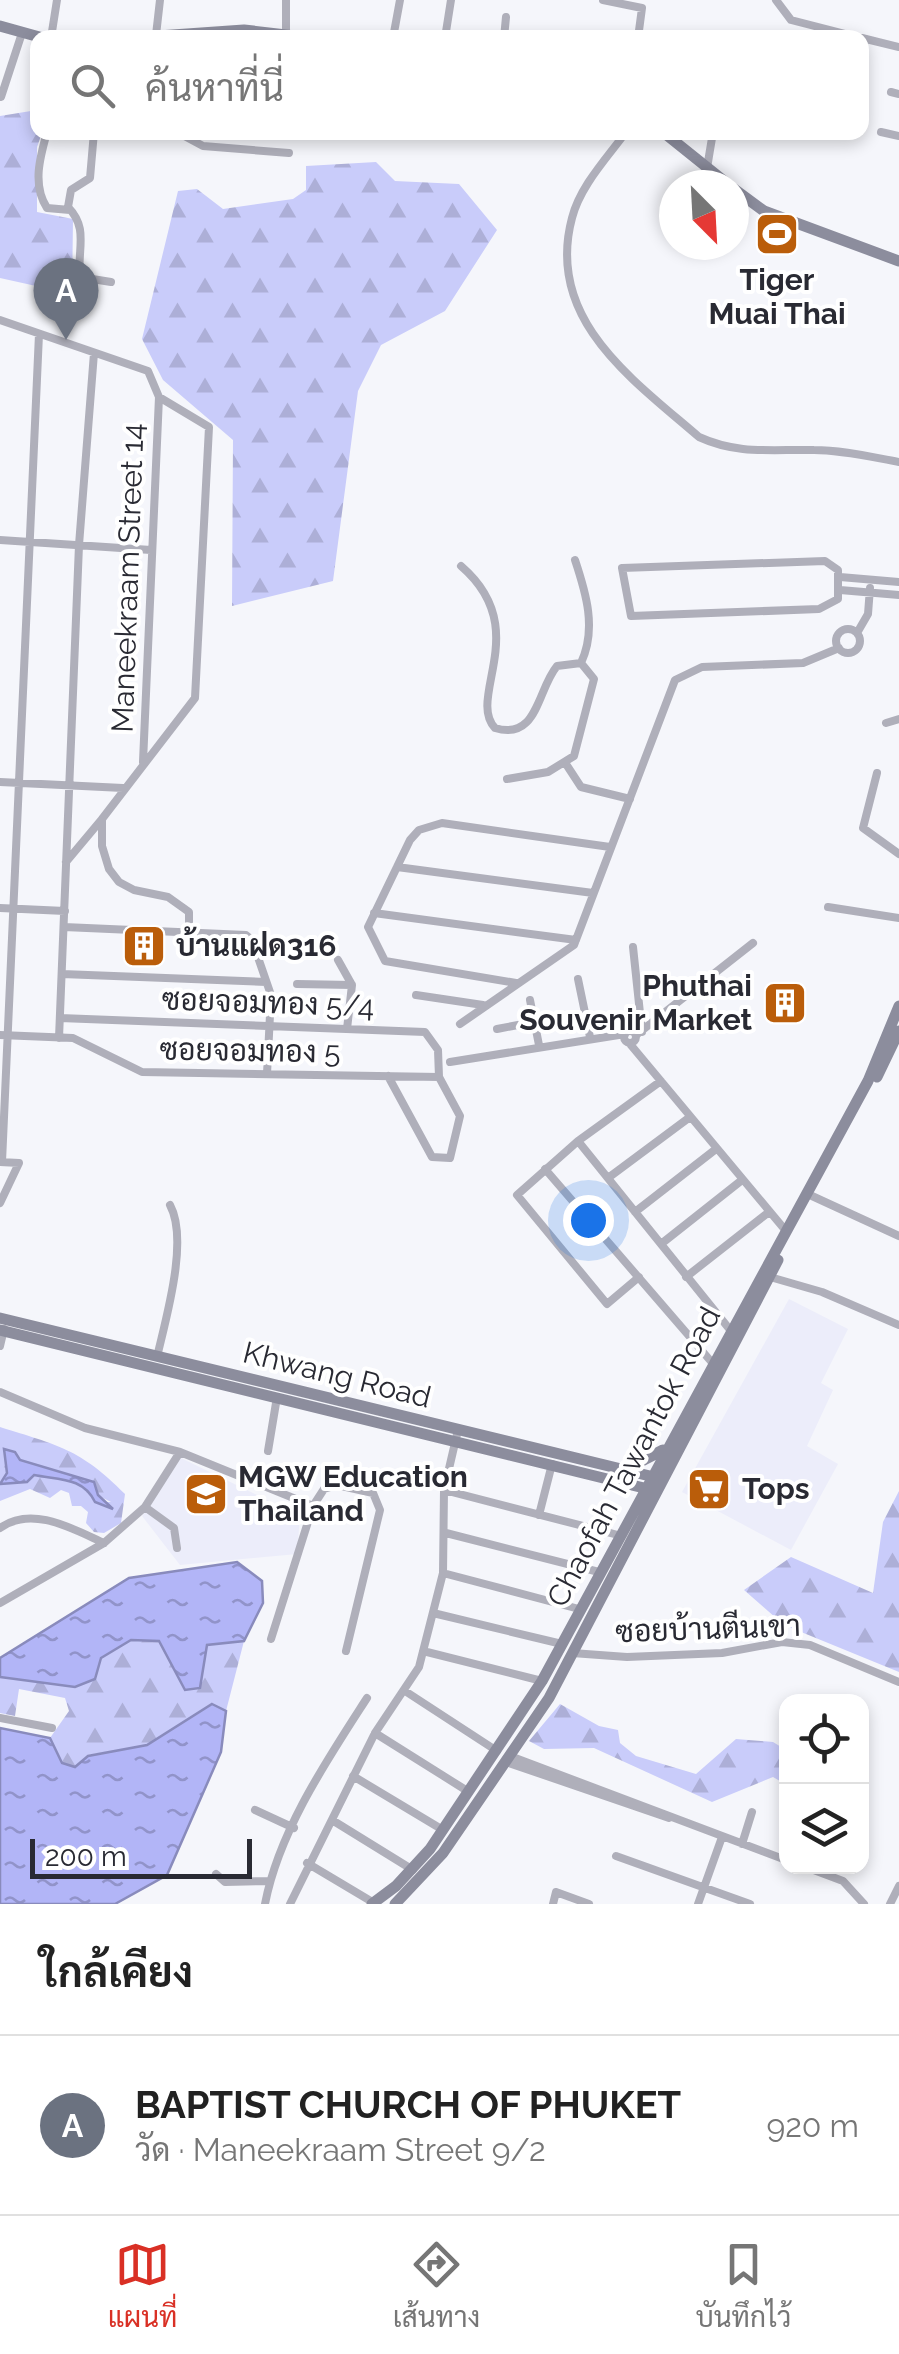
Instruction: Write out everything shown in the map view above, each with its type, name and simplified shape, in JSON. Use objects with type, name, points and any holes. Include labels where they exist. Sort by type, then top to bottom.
[{"type":"main road","points":[[0,26],[30,34]]},
{"type":"main road","points":[[672,140],[707,169]]},
{"type":"main road","points":[[749,200],[764,211],[899,261]]},
{"type":"main road","name":"Chaofah Tawantok Road","points":[[395,1904],[435,1864],[567,1649],[716,1367],[731,1331],[868,1081],[899,1006]]},
{"type":"main road","name":"Chaofah Tawantok Road","points":[[373,1904],[413,1870],[470,1792],[504,1756],[542,1681],[567,1649],[579,1609],[633,1508],[654,1484],[667,1446],[770,1277],[899,1031]]},
{"type":"main road","name":"Khwang Road","points":[[3,1325],[157,1357],[277,1396],[457,1435],[552,1464],[618,1474]]},
{"type":"main road","name":"Khwang Road","points":[[3,1325],[654,1484]]},
{"type":"main road","points":[[633,1508],[618,1474],[667,1446]]},
{"type":"street","points":[[52,30],[57,0]]},
{"type":"street","points":[[157,30],[160,0]]},
{"type":"street","points":[[286,0],[286,30]]},
{"type":"street","points":[[394,30],[400,0]]},
{"type":"street","points":[[446,30],[451,0]]},
{"type":"street","points":[[603,0],[642,8],[639,30]]},
{"type":"street","points":[[776,0],[791,20],[830,30]]},
{"type":"street","points":[[505,30],[506,16]]},
{"type":"street","points":[[2,97],[22,32]]},
{"type":"street","points":[[869,40],[899,47]]},
{"type":"street","points":[[881,132],[899,136]]},
{"type":"street","points":[[45,140],[37,174],[40,196],[46,208],[70,210]]},
{"type":"street","points":[[93,140],[90,178],[70,192],[70,210],[83,229],[80,277],[111,282]]},
{"type":"street","points":[[192,140],[203,146],[289,153]]},
{"type":"street","points":[[621,140],[572,215],[568,247],[570,290],[584,326],[606,354],[699,437],[718,446],[737,451],[816,450],[899,462]]},
{"type":"street","points":[[707,169],[712,140]]},
{"type":"street","points":[[0,320],[148,372],[158,397],[208,427],[195,698],[66,862]]},
{"type":"street","points":[[0,1203],[19,1163],[1,1162],[3,1035],[39,334]]},
{"type":"street","name":"Maneekraam Street 14","points":[[59,1038],[79,545],[94,352]]},
{"type":"street","name":"Maneekraam Street 14","points":[[144,762],[158,397]]},
{"type":"street","points":[[0,540],[151,550]]},
{"type":"street","points":[[575,560],[590,638],[581,663]]},
{"type":"street","points":[[825,560],[834,565],[840,577],[840,590],[838,600],[819,610],[631,616],[622,568],[825,560]]},
{"type":"street","points":[[461,566],[488,598],[498,632],[487,701],[494,728],[524,726],[533,717],[557,666],[581,663],[591,672],[595,690],[574,756],[566,764],[506,779]]},
{"type":"street","points":[[840,577],[899,582]]},
{"type":"street","points":[[857,633],[842,631],[837,637],[839,648],[846,652],[856,650],[857,633],[868,614],[870,578]]},
{"type":"street","points":[[840,590],[899,595]]},
{"type":"street","points":[[460,1024],[483,1005],[570,951],[669,694],[684,672],[732,664],[804,663],[839,648]]},
{"type":"street","points":[[886,723],[899,720]]},
{"type":"street","points":[[566,764],[582,787],[630,799]]},
{"type":"street","points":[[876,773],[864,828],[899,854]]},
{"type":"street","points":[[0,782],[123,788]]},
{"type":"street","points":[[102,819],[102,846],[109,869],[134,890],[168,896],[189,912],[189,932]]},
{"type":"street","points":[[518,983],[391,964],[368,927],[419,830],[442,823],[610,846]]},
{"type":"street","points":[[397,867],[593,893]]},
{"type":"street","points":[[828,907],[899,918]]},
{"type":"street","points":[[0,908],[65,911]]},
{"type":"street","points":[[374,913],[576,940]]},
{"type":"street","points":[[64,926],[246,935],[252,940],[266,982],[271,1026],[268,1074]]},
{"type":"street","points":[[630,1044],[754,943]]},
{"type":"street","points":[[633,947],[639,1034]]},
{"type":"street","points":[[338,960],[352,985],[346,1029]]},
{"type":"street","points":[[62,974],[266,982]]},
{"type":"street","points":[[578,979],[590,1037]]},
{"type":"street","points":[[298,984],[352,985]]},
{"type":"street","points":[[416,995],[483,1005]]},
{"type":"street","points":[[530,1000],[539,1045]]},
{"type":"street","name":"ซอยจอมทอง 5/4","points":[[60,1018],[426,1032],[438,1050],[439,1077]]},
{"type":"street","points":[[496,1029],[534,1022]]},
{"type":"street","points":[[450,1062],[630,1031],[639,1034]]},
{"type":"street","points":[[624,1034],[786,1231]]},
{"type":"street","name":"ซอยจอมทอง 5","points":[[3,1035],[73,1038],[142,1072],[439,1077]]},
{"type":"street","points":[[388,1076],[432,1157],[450,1158],[460,1116],[439,1077]]},
{"type":"street","points":[[639,1277],[608,1304],[517,1196],[578,1142],[660,1081]]},
{"type":"street","points":[[608,1178],[690,1117]]},
{"type":"street","points":[[578,1142],[731,1331]]},
{"type":"street","points":[[635,1212],[716,1149]]},
{"type":"street","points":[[545,1169],[716,1367]]},
{"type":"street","points":[[661,1244],[742,1180]]},
{"type":"street","points":[[812,1196],[899,1236]]},
{"type":"street","points":[[157,1357],[169,1304],[178,1228],[170,1205]]},
{"type":"street","points":[[686,1276],[769,1212]]},
{"type":"street","points":[[770,1277],[822,1292],[899,1325]]},
{"type":"street","points":[[0,1346],[3,1325]]},
{"type":"street","points":[[0,1392],[85,1428],[180,1452],[313,1506]]},
{"type":"street","points":[[268,1450],[277,1396]]},
{"type":"street","points":[[290,1904],[353,1776],[405,1691],[423,1652],[443,1573],[444,1490],[457,1435]]},
{"type":"street","points":[[0,1603],[104,1543],[145,1507],[180,1452]]},
{"type":"street","points":[[539,1515],[552,1464]]},
{"type":"street","points":[[271,1639],[313,1506],[324,1490],[336,1486],[373,1493],[380,1510],[346,1650]]},
{"type":"street","points":[[444,1490],[618,1536]]},
{"type":"street","points":[[145,1507],[174,1528],[177,1548]]},
{"type":"street","points":[[0,1528],[10,1521],[36,1518],[104,1543]]},
{"type":"street","points":[[446,1533],[599,1572]]},
{"type":"street","points":[[443,1573],[579,1609]]},
{"type":"street","name":"ซอยบ้านตีนเขา","points":[[433,1613],[567,1649],[627,1657],[703,1654],[782,1642],[810,1646],[899,1682]]},
{"type":"street","points":[[423,1652],[542,1681]]},
{"type":"street","points":[[405,1691],[504,1756],[779,1857]]},
{"type":"street","points":[[265,1904],[270,1881],[325,1763],[366,1698]]},
{"type":"street","points":[[0,1718],[52,1728]]},
{"type":"street","points":[[376,1733],[470,1792]]},
{"type":"street","points":[[353,1776],[444,1830]]},
{"type":"street","points":[[254,1810],[294,1828]]},
{"type":"street","points":[[742,1844],[752,1812]]},
{"type":"street","points":[[332,1820],[413,1870]]},
{"type":"street","points":[[698,1904],[722,1837]]},
{"type":"street","points":[[616,1856],[750,1904]]},
{"type":"street","points":[[307,1864],[373,1904]]},
{"type":"street","points":[[216,1874],[226,1882],[270,1881]]},
{"type":"street","points":[[825,1874],[843,1881],[864,1904]]},
{"type":"street","points":[[890,1904],[899,1886]]},
{"type":"street","points":[[553,1904],[556,1892],[589,1904]]},
{"type":"shaded area","points":[[789,1299],[848,1329],[821,1383],[833,1390],[807,1446],[838,1464],[791,1550],[682,1492]]},
{"type":"shaded area","name":"MGW Education Thailand","points":[[181,1458],[300,1516],[297,1554],[180,1565],[142,1516]]},
{"type":"green space","points":[[30,111],[30,140],[40,140],[37,212],[73,219],[72,294],[0,278],[0,116]]},
{"type":"green space","points":[[376,162],[395,181],[459,184],[497,230],[445,311],[381,345],[358,391],[333,581],[232,606],[233,440],[163,380],[142,339],[178,191],[197,189],[223,209],[293,199],[306,190],[306,166]]},
{"type":"green space","points":[[0,1427],[67,1450],[95,1467],[125,1494],[121,1523],[104,1533],[94,1532],[86,1523],[88,1512],[81,1506],[72,1506],[69,1493],[61,1490],[50,1498],[30,1489],[0,1501]],"holes":[[[20,1460],[94,1482],[97,1495],[111,1502],[95,1502],[84,1488],[61,1479],[33,1475],[26,1482],[1,1483]]]},
{"type":"green space","points":[[899,1491],[899,1672],[784,1625],[744,1590],[791,1557],[873,1593],[883,1522]]},
{"type":"green space","points":[[131,1640],[159,1641],[184,1689],[200,1687],[207,1644],[244,1641],[226,1711],[211,1704],[147,1745],[88,1755],[75,1768],[62,1763],[50,1738],[69,1711],[65,1698],[19,1689],[15,1716],[0,1713],[0,1677],[75,1686],[101,1658]]},
{"type":"green space","points":[[560,1704],[599,1726],[618,1730],[620,1743],[636,1756],[696,1774],[736,1739],[773,1742],[779,1746],[779,1780],[773,1777],[712,1802],[594,1748],[544,1749],[529,1741]]},
{"type":"water","points":[[4,1449],[15,1452],[20,1460],[94,1482],[98,1495],[113,1509],[95,1502],[84,1488],[61,1479],[34,1475],[27,1482],[0,1484],[7,1473]]},
{"type":"water","points":[[237,1562],[262,1581],[263,1603],[244,1641],[207,1645],[200,1688],[185,1690],[159,1641],[131,1640],[101,1658],[95,1679],[75,1687],[0,1677],[0,1658],[129,1578]]},
{"type":"water","points":[[212,1704],[226,1711],[221,1752],[167,1875],[115,1904],[0,1904],[0,1728],[50,1738],[62,1763],[75,1767],[88,1756],[147,1745]]},
{"type":"place","name":"Tiger Muai Thai","points":[[777,234]]},
{"type":"place","name":"BAPTIST CHURCH OF PHUKET","points":[[66,340]]},
{"type":"place","name":"บ้านแฝด316","points":[[144,946]]},
{"type":"place","name":"Phuthai Souvenir Market","points":[[785,1003]]},
{"type":"place","name":"Tops","points":[[709,1489]]},
{"type":"place","name":"MGW Education Thailand","points":[[206,1494]]}]
